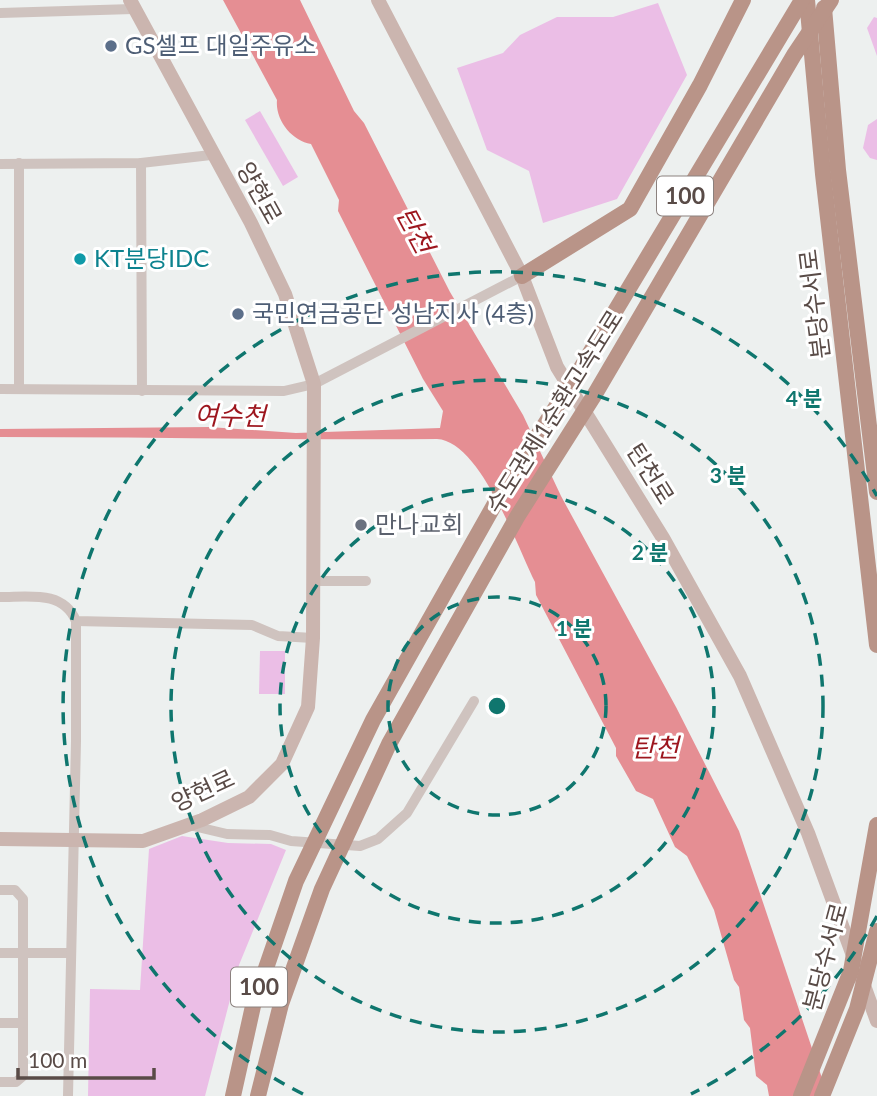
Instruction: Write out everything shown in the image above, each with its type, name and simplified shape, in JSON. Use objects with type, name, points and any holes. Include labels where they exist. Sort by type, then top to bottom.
[{"type":"highway","points":[[522,276],[630,209],[700,85],[743,0]]},
{"type":"highway","name":"수도권제1순환고속도로","points":[[233,1096],[253,1006],[296,881],[373,720],[501,493],[581,368],[787,22],[804,0]]},
{"type":"highway","name":"분당수서로","points":[[804,0],[877,645]]},
{"type":"highway","name":"분당수서로","points":[[824,0],[838,170],[877,492]]},
{"type":"highway","name":"수도권제1순환고속도로","points":[[258,1096],[281,1004],[321,889],[356,811],[454,624],[517,517],[595,394],[793,55],[831,0]]},
{"type":"highway","name":"분당수서로","points":[[801,1096],[851,971],[877,825]]},
{"type":"highway","name":"분당수서로","points":[[822,1096],[857,1009],[875,939]]},
{"type":"main road","name":"탄천로","points":[[378,0],[522,276],[557,367],[663,538],[740,676],[808,833],[877,1021]]},
{"type":"main road","name":"양현로","points":[[0,839],[143,841],[189,825],[249,797],[282,764],[308,707],[313,638],[314,383],[285,294],[251,223],[211,155],[131,4]]},
{"type":"street","points":[[0,13],[131,4]]},
{"type":"street","points":[[0,164],[141,163],[211,155]]},
{"type":"street","points":[[19,163],[19,389]]},
{"type":"street","points":[[141,163],[142,391]]},
{"type":"street","points":[[0,389],[284,391],[314,383],[522,276]]},
{"type":"street","points":[[313,581],[366,581]]},
{"type":"street","points":[[0,597],[57,598],[71,608],[76,621],[68,1096]]},
{"type":"street","points":[[76,621],[252,625],[278,636],[313,638]]},
{"type":"street","points":[[189,825],[228,834],[270,835],[290,841],[360,846],[378,839],[407,813],[474,701]]},
{"type":"street","points":[[0,890],[15,890],[23,899],[23,1076],[16,1082],[0,1082]]},
{"type":"street","points":[[0,953],[70,953]]},
{"type":"street","points":[[0,1023],[23,1023]]},
{"type":"shaded area","points":[[658,3],[687,75],[617,199],[543,223],[529,171],[487,150],[457,68],[503,53],[520,35],[557,17],[613,17]]},
{"type":"shaded area","points":[[874,17],[877,18],[877,56],[867,28]]},
{"type":"shaded area","points":[[260,111],[298,177],[283,186],[245,120]]},
{"type":"shaded area","points":[[877,119],[877,160],[870,158],[863,148],[868,125]]},
{"type":"shaded area","points":[[260,651],[285,651],[285,694],[259,694]]},
{"type":"shaded area","points":[[182,836],[228,843],[271,844],[286,850],[239,965],[205,1096],[88,1096],[90,989],[140,990],[149,849]]},
{"type":"water","name":"탄천","points":[[223,0],[300,0],[354,111],[364,123],[450,292],[523,415],[561,496],[676,707],[739,831],[828,1096],[769,1096],[767,1085],[756,1076],[750,1028],[744,1020],[739,987],[734,980],[714,910],[687,856],[675,847],[653,799],[636,791],[616,756],[616,748],[536,595],[535,582],[495,498],[468,457],[453,444],[437,439],[0,437],[0,429],[209,427],[296,433],[440,428],[443,411],[423,379],[338,211],[339,200],[311,144],[297,139],[282,122],[277,100]]},
{"type":"place","name":"GS셀프 대일주유소","points":[[111,46]]},
{"type":"place","name":"KT분당IDC","points":[[80,259]]},
{"type":"place","name":"국민연금공단 성남지사 (4층)","points":[[238,314]]},
{"type":"place","name":"만나교회","points":[[361,525]]},
{"type":"water label","name":"여수천","points":[[230,416]]}]
